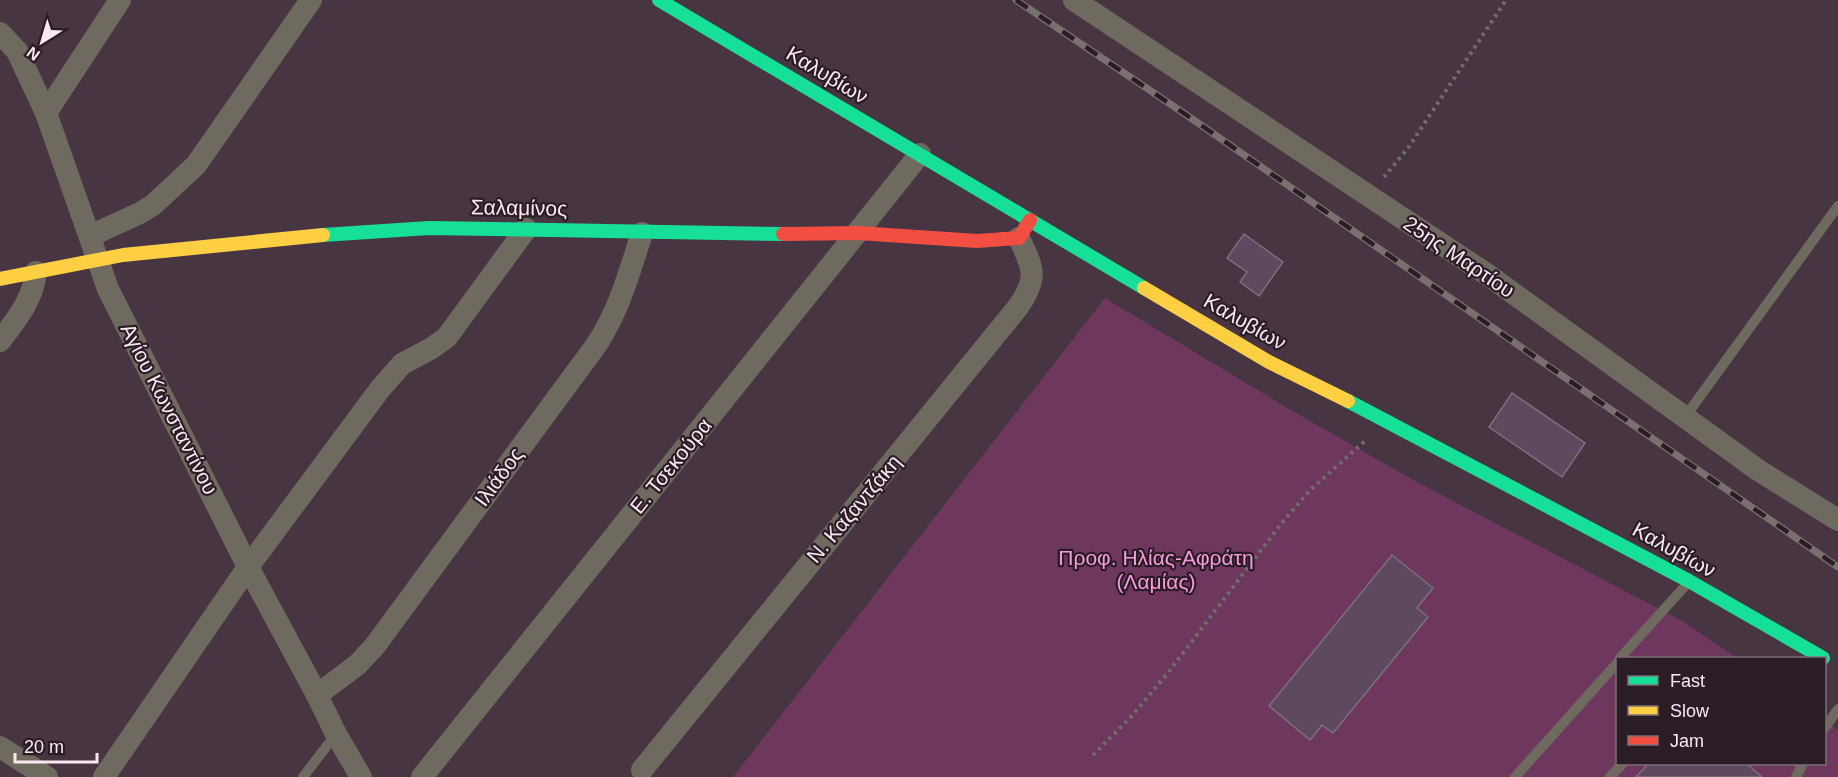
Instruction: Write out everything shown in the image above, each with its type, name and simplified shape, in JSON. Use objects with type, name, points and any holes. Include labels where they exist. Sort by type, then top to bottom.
[{"type":"main road","name":"Καλυβίων","points":[[659,0],[920,154],[1024,229],[1269,362],[1388,421],[1689,581],[1821,657]]},
{"type":"main road","name":"Σαλαμίνος","points":[[0,279],[123,255],[429,228],[730,234],[858,233],[977,242],[1024,229]]},
{"type":"street","points":[[46,113],[120,0]]},
{"type":"street","points":[[90,236],[153,205],[190,172],[207,152],[312,0]]},
{"type":"street","name":"25ης Μαρτίου","points":[[1074,0],[1488,275],[1758,470],[1838,520]]},
{"type":"street","name":"Αγίου Κωνσταντίνου","points":[[0,33],[17,51],[46,113],[108,289],[248,567],[361,777]]},
{"type":"street","name":"Ε. Τσεκούρα","points":[[422,777],[920,154]]},
{"type":"street","points":[[104,777],[248,567],[380,389],[402,364],[447,337],[526,229]]},
{"type":"street","name":"Ν. Καζαντζάκη","points":[[642,770],[1018,307],[1028,292],[1033,277],[1024,229]]},
{"type":"street","name":"Ιλιάδος","points":[[317,695],[357,665],[374,647],[597,344],[611,323],[620,302],[642,232]]},
{"type":"street","points":[[0,341],[24,308],[33,290],[36,272]]},
{"type":"street","points":[[0,747],[47,777]]},
{"type":"lane","points":[[1685,417],[1838,206]]},
{"type":"lane","points":[[1622,657],[1689,581]]},
{"type":"lane","points":[[1515,777],[1616,663]]},
{"type":"lane","points":[[1826,726],[1838,709]]},
{"type":"lane","points":[[303,777],[336,734]]},
{"type":"lane","points":[[1610,777],[1621,765]]},
{"type":"path","points":[[1368,195],[1408,148],[1506,0]]},
{"type":"path","points":[[1093,755],[1130,718],[1167,674],[1281,524],[1302,500],[1388,421]]},
{"type":"green space","name":"Προφ. Ηλίας-Αφράτη (Λαμίας)","points":[[1105,298],[1289,409],[1417,482],[1684,622],[1736,657],[1616,657],[1616,765],[1826,765],[1826,721],[1838,730],[1838,777],[733,777]]},
{"type":"building","points":[[1244,234],[1283,262],[1259,296],[1240,282],[1247,272],[1227,258]]},
{"type":"building","points":[[1512,393],[1585,443],[1562,477],[1489,427]]},
{"type":"building","points":[[1392,555],[1433,588],[1417,608],[1428,617],[1333,733],[1322,725],[1310,740],[1269,706]]},
{"type":"building","points":[[1647,765],[1748,765],[1762,777],[1636,777]]},
{"type":"railway","points":[[1016,0],[1185,114],[1838,567]]},
{"type":"traffic: fast","points":[[659,0],[1144,288]]},
{"type":"traffic: fast","points":[[323,235],[429,228],[783,234]]},
{"type":"traffic: fast","points":[[1348,401],[1689,581],[1821,657]]},
{"type":"traffic: slow","points":[[0,279],[123,255],[323,235]]},
{"type":"traffic: slow","points":[[1144,288],[1269,362],[1348,401]]},
{"type":"traffic: jam","points":[[783,234],[858,233],[977,241],[1019,238],[1030,220]]}]
